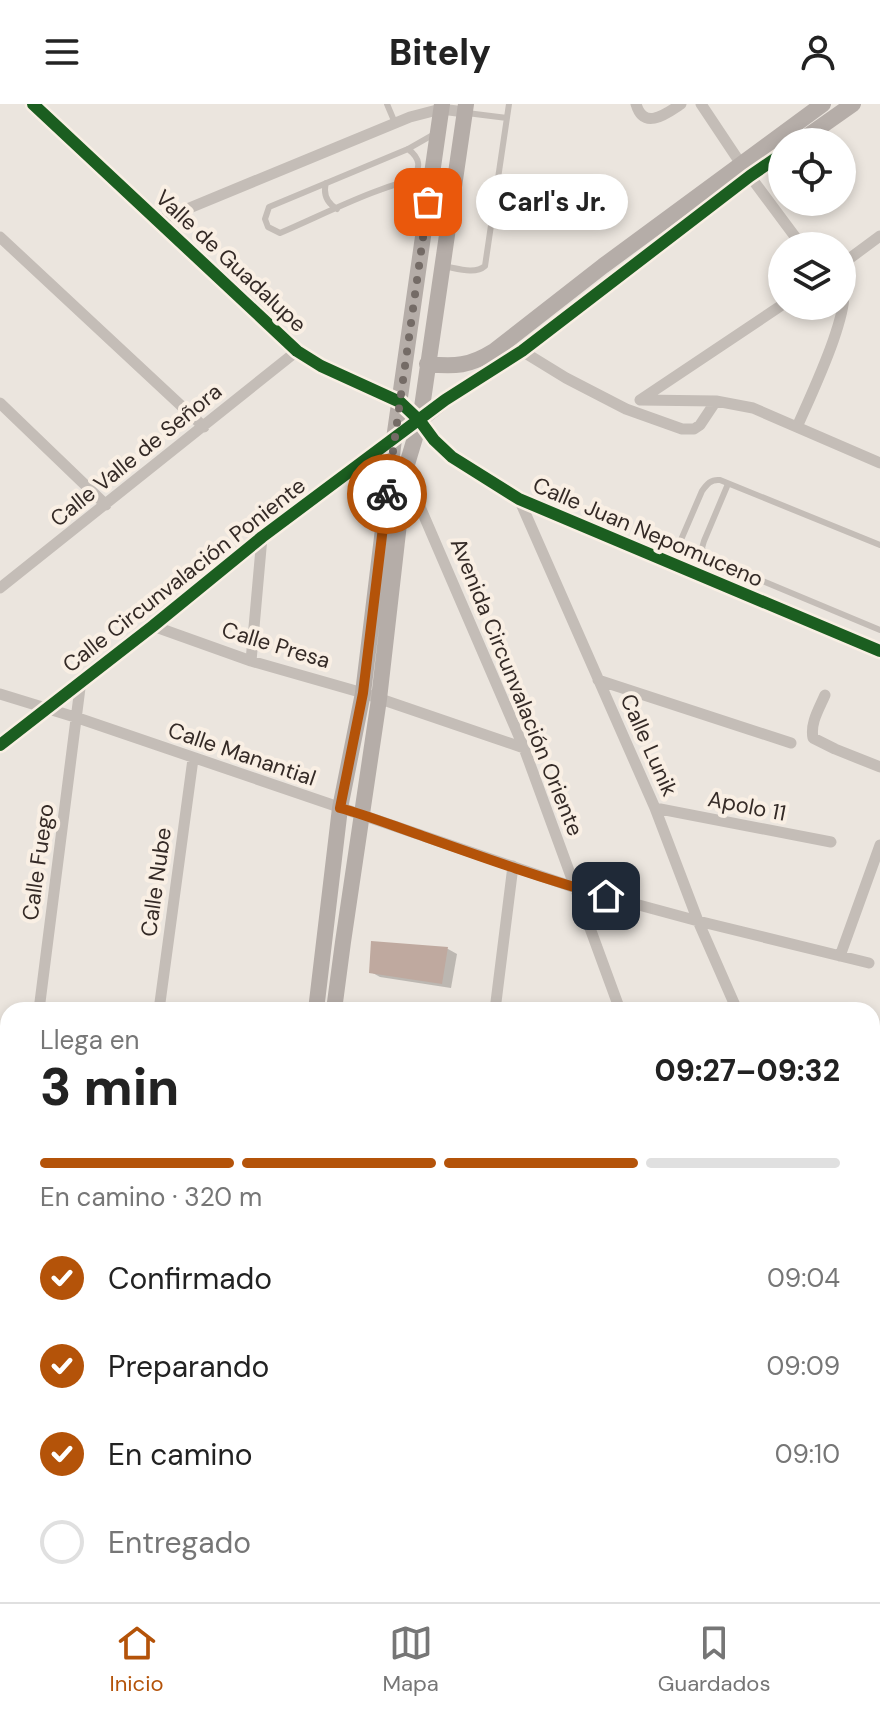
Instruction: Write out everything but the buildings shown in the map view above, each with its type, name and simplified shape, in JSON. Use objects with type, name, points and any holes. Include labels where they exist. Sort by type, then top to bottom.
[{"type":"street","name":"Valle de Guadalupe","points":[[33,104],[297,351],[334,373],[400,402],[420,421]]},
{"type":"street","points":[[636,104],[640,114],[654,119],[681,104]]},
{"type":"street","points":[[701,104],[792,232]]},
{"type":"street","points":[[394,439],[445,400],[522,351],[616,281],[823,104]]},
{"type":"street","points":[[819,128],[853,104]]},
{"type":"street","name":"Valle de Guadalupe","points":[[158,221],[419,114],[442,107],[465,108]]},
{"type":"street","points":[[335,1002],[361,814],[394,439],[442,107]]},
{"type":"street","points":[[317,1002],[340,808],[371,696],[405,471],[420,421],[465,108]]},
{"type":"street","points":[[439,131],[449,142],[444,207],[448,228]]},
{"type":"street","points":[[427,364],[456,366],[494,351],[603,266],[746,170],[768,160]]},
{"type":"street","points":[[856,254],[880,236]]},
{"type":"street","points":[[0,237],[204,427]]},
{"type":"street","points":[[603,266],[616,281]]},
{"type":"street","points":[[626,409],[768,314]]},
{"type":"street","points":[[797,427],[839,320]]},
{"type":"street","name":"Calle Valle de Señora","points":[[0,588],[297,351]]},
{"type":"street","points":[[522,351],[579,386],[626,409],[688,430],[700,425],[716,401]]},
{"type":"street","points":[[640,400],[716,401],[753,408],[880,463]]},
{"type":"street","points":[[0,403],[106,505]]},
{"type":"street","name":"Calle Juan Nepomuceno","points":[[420,421],[452,457],[519,499],[880,651]]},
{"type":"street","name":"Calle Circunvalación Poniente","points":[[0,745],[262,537],[394,439]]},
{"type":"street","name":"Avenida Circunvalación Oriente","points":[[405,471],[524,748],[576,888],[612,1002]]},
{"type":"street","name":"Calle Lunik","points":[[519,499],[655,808],[698,921],[733,1002]]},
{"type":"street","points":[[251,661],[262,537]]},
{"type":"street","name":"Calle Presa","points":[[153,626],[251,661],[371,696],[524,748]]},
{"type":"street","name":"Calle Circunvalación Poniente","points":[[78,718],[81,680]]},
{"type":"street","points":[[598,680],[791,743]]},
{"type":"street","name":"Calle Manantial","points":[[0,694],[576,888],[869,963]]},
{"type":"street","points":[[825,695],[813,722],[813,738],[880,767]]},
{"type":"street","name":"Calle Fuego","points":[[40,1002],[78,718]]},
{"type":"street","name":"Calle Nube","points":[[160,1002],[193,759]]},
{"type":"street","name":"Apolo 11","points":[[655,808],[831,842]]},
{"type":"street","points":[[840,956],[880,845]]},
{"type":"street","points":[[496,1002],[513,866]]},
{"type":"lane","points":[[387,104],[395,123]]},
{"type":"lane","points":[[443,266],[476,271],[485,266],[509,104]]},
{"type":"lane","points":[[465,108],[507,118]]},
{"type":"lane","points":[[432,175],[377,191],[280,233],[266,223],[265,214],[269,207],[408,149],[439,131]]},
{"type":"lane","points":[[408,149],[419,165],[411,179]]},
{"type":"lane","points":[[326,183],[328,202],[337,209]]},
{"type":"lane","points":[[671,563],[706,485],[715,480],[880,545]]},
{"type":"lane","points":[[728,484],[704,541],[702,548],[705,557],[880,630]]},
{"type":"cycle path","points":[[33,104],[297,351],[321,366],[400,402],[452,457],[519,499],[880,651]]},
{"type":"cycle path","points":[[0,745],[262,537],[445,400],[522,351],[768,164]]},
{"type":"way so far","points":[[387,494],[428,202]]},
{"type":"place","name":"Carl's Jr.","points":[[428,202]]},
{"type":"route","points":[[387,494],[363,693],[340,808],[606,896]]}]
